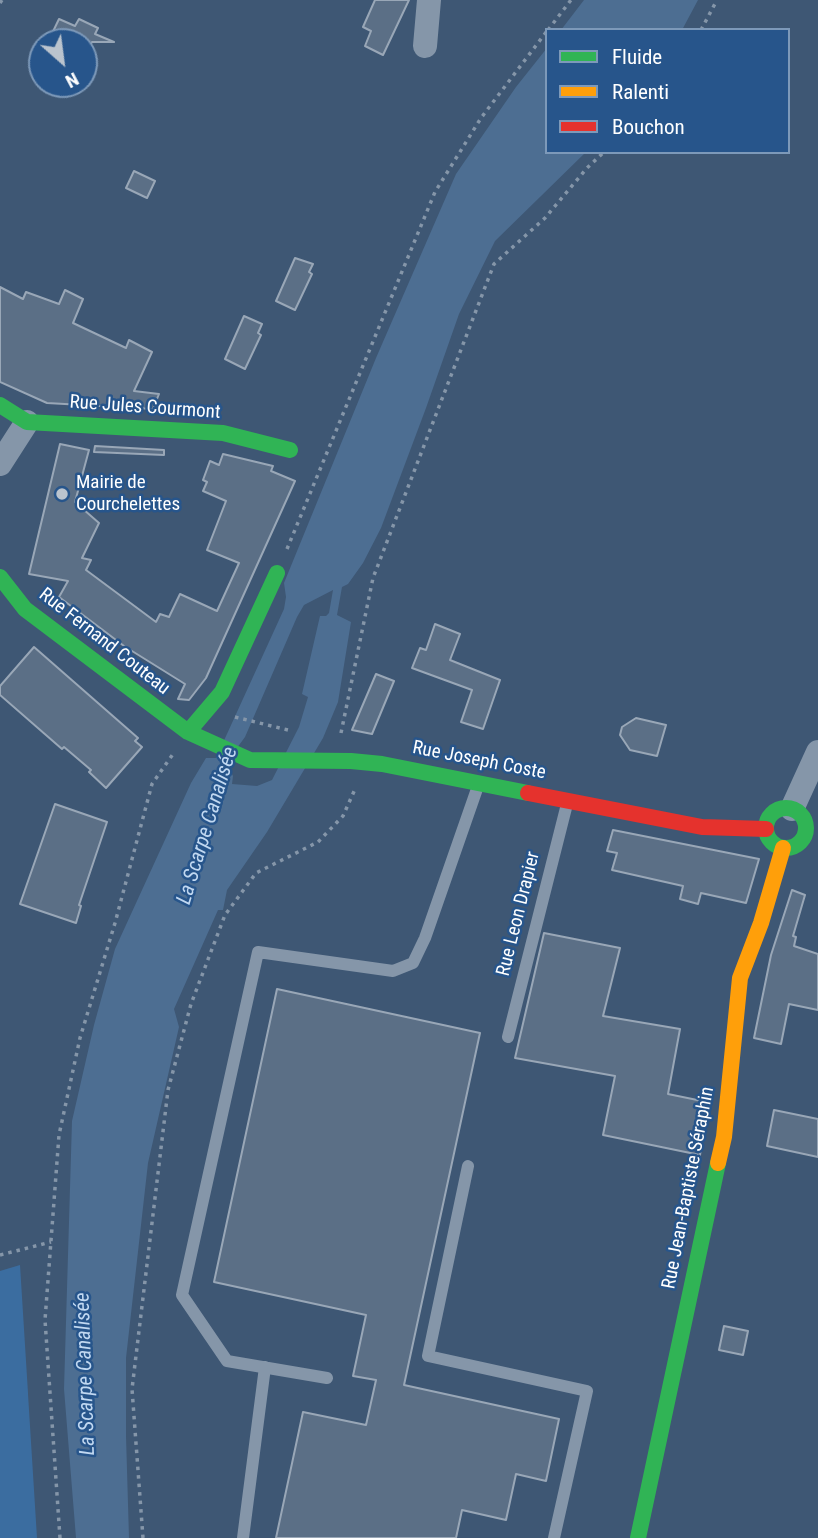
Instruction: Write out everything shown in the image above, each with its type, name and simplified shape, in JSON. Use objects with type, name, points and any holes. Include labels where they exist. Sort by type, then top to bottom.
[{"type":"street","points":[[425,46],[429,0]]},
{"type":"street","name":"Rue Jules Courmont","points":[[0,405],[27,422],[223,433],[290,450]]},
{"type":"street","points":[[0,464],[27,422]]},
{"type":"street","points":[[195,736],[222,692],[276,573]]},
{"type":"street","name":"Rue Fernand Couteau","points":[[0,577],[25,609],[195,736]]},
{"type":"street","name":"Rue Joseph Coste","points":[[195,736],[250,760],[365,762],[480,782],[702,827],[766,829]]},
{"type":"street","points":[[792,809],[818,752]]},
{"type":"street","points":[[792,809],[801,815],[806,824],[803,840],[794,847],[783,848],[770,840],[766,829],[769,819],[776,811],[792,809]]},
{"type":"street","points":[[803,840],[818,850]]},
{"type":"street","name":"Rue Jean-Baptiste Séraphin","points":[[638,1538],[724,1137],[740,978],[761,923],[783,848]]},
{"type":"lane","points":[[327,1378],[227,1361],[182,1295],[258,952],[393,971],[414,963],[480,782]]},
{"type":"lane","name":"Rue Leon Drapier","points":[[508,1037],[568,800]]},
{"type":"lane","points":[[468,1166],[428,1356],[587,1391],[554,1538]]},
{"type":"lane","points":[[243,1538],[265,1367]]},
{"type":"path","points":[[549,28],[571,0]]},
{"type":"path","points":[[702,28],[717,0]]},
{"type":"path","points":[[276,573],[435,192],[481,118],[545,33]]},
{"type":"path","points":[[340,743],[373,578],[494,264],[545,218],[602,154]]},
{"type":"path","points":[[253,722],[290,731]]},
{"type":"path","points":[[60,1538],[45,1320],[59,1135],[80,1038],[116,922],[152,784],[195,736]]},
{"type":"path","points":[[143,1538],[132,1389],[168,1090],[188,1016],[225,915],[256,873],[318,842],[343,816],[365,762]]},
{"type":"path","points":[[0,1255],[51,1242]]},
{"type":"shaded area","points":[[20,1265],[37,1538],[0,1538],[0,1271]]},
{"type":"water","points":[[584,0],[698,0],[683,28],[563,28]]},
{"type":"water","name":"La Scarpe Canalisée","points":[[545,51],[545,154],[584,154],[495,241],[459,314],[381,528],[363,563],[348,584],[342,587],[337,615],[351,622],[338,702],[323,738],[267,832],[227,890],[223,910],[218,910],[174,1009],[179,1027],[148,1163],[126,1358],[129,1538],[76,1538],[64,1389],[72,1121],[115,949],[191,783],[206,758],[216,758],[284,609],[284,583],[376,358],[456,174],[516,87]],"holes":[[[333,590],[329,613],[320,616],[302,694],[308,697],[299,727],[272,780],[257,786],[232,784],[233,776],[226,763],[245,737],[297,617],[304,605]]]},
{"type":"building","points":[[375,0],[409,0],[383,55],[365,46],[371,31],[363,27]]},
{"type":"building","points":[[59,19],[75,26],[79,19],[98,28],[55,28]]},
{"type":"building","points":[[98,35],[114,42],[98,42]]},
{"type":"building","points":[[134,171],[155,181],[147,198],[126,188]]},
{"type":"building","points":[[295,258],[313,264],[309,272],[312,274],[295,310],[276,301]]},
{"type":"building","points":[[0,287],[23,299],[26,292],[59,304],[65,290],[83,299],[73,323],[126,348],[129,340],[152,352],[134,391],[159,394],[153,409],[47,403],[0,382]]},
{"type":"building","points":[[244,316],[262,324],[258,333],[261,335],[245,369],[225,359]]},
{"type":"building","points":[[60,444],[89,450],[75,502],[99,523],[82,558],[91,560],[86,570],[156,622],[160,614],[169,617],[180,594],[217,611],[239,563],[207,550],[226,501],[203,491],[207,482],[203,480],[210,461],[219,465],[223,454],[273,466],[271,471],[295,481],[206,678],[189,700],[178,699],[185,684],[124,646],[59,597],[68,581],[29,574]]},
{"type":"building","points":[[95,446],[164,450],[164,455],[94,452]]},
{"type":"building","points":[[435,624],[460,634],[450,660],[500,680],[483,729],[461,722],[472,690],[412,668],[420,648],[426,650]]},
{"type":"building","points":[[34,647],[138,738],[135,741],[142,747],[106,788],[89,772],[91,770],[64,747],[62,749],[0,695],[0,686]]},
{"type":"building","points":[[376,674],[394,681],[372,734],[352,730]]},
{"type":"building","points":[[636,718],[666,725],[657,756],[630,750],[620,735],[622,727]]},
{"type":"building","points":[[55,804],[107,822],[79,905],[81,906],[76,923],[20,904]]},
{"type":"building","points":[[613,830],[759,859],[746,903],[701,893],[698,904],[680,899],[683,886],[612,870],[617,853],[607,851]]},
{"type":"building","points":[[792,890],[805,895],[793,936],[796,937],[794,946],[818,954],[818,1010],[789,1004],[781,1044],[754,1038],[771,955]]},
{"type":"building","points":[[544,933],[620,948],[603,1016],[680,1029],[668,1094],[707,1102],[700,1155],[603,1135],[615,1076],[515,1058]]},
{"type":"building","points":[[277,989],[480,1033],[404,1385],[559,1419],[546,1481],[516,1474],[506,1520],[462,1510],[456,1538],[276,1538],[303,1412],[366,1425],[376,1380],[353,1376],[366,1315],[214,1282]]},
{"type":"building","points":[[774,1110],[818,1119],[818,1157],[767,1146]]},
{"type":"building","points":[[724,1326],[748,1331],[743,1355],[719,1350]]},
{"type":"traffic: fast","points":[[0,405],[27,422],[223,433],[290,450]]},
{"type":"traffic: fast","points":[[188,732],[222,692],[277,573]]},
{"type":"traffic: fast","points":[[0,577],[25,609],[188,732],[250,760],[382,764],[528,793]]},
{"type":"traffic: fast","points":[[786,808],[800,814],[806,828],[800,842],[786,848],[772,842],[766,828],[772,814],[786,808]]},
{"type":"traffic: fast","points":[[638,1538],[718,1163]]},
{"type":"traffic: slow","points":[[718,1163],[724,1137],[740,978],[761,923],[783,848]]},
{"type":"traffic: jam","points":[[528,793],[702,827],[766,829]]},
{"type":"place","name":"Mairie de Courchelettes","points":[[62,494]]}]
